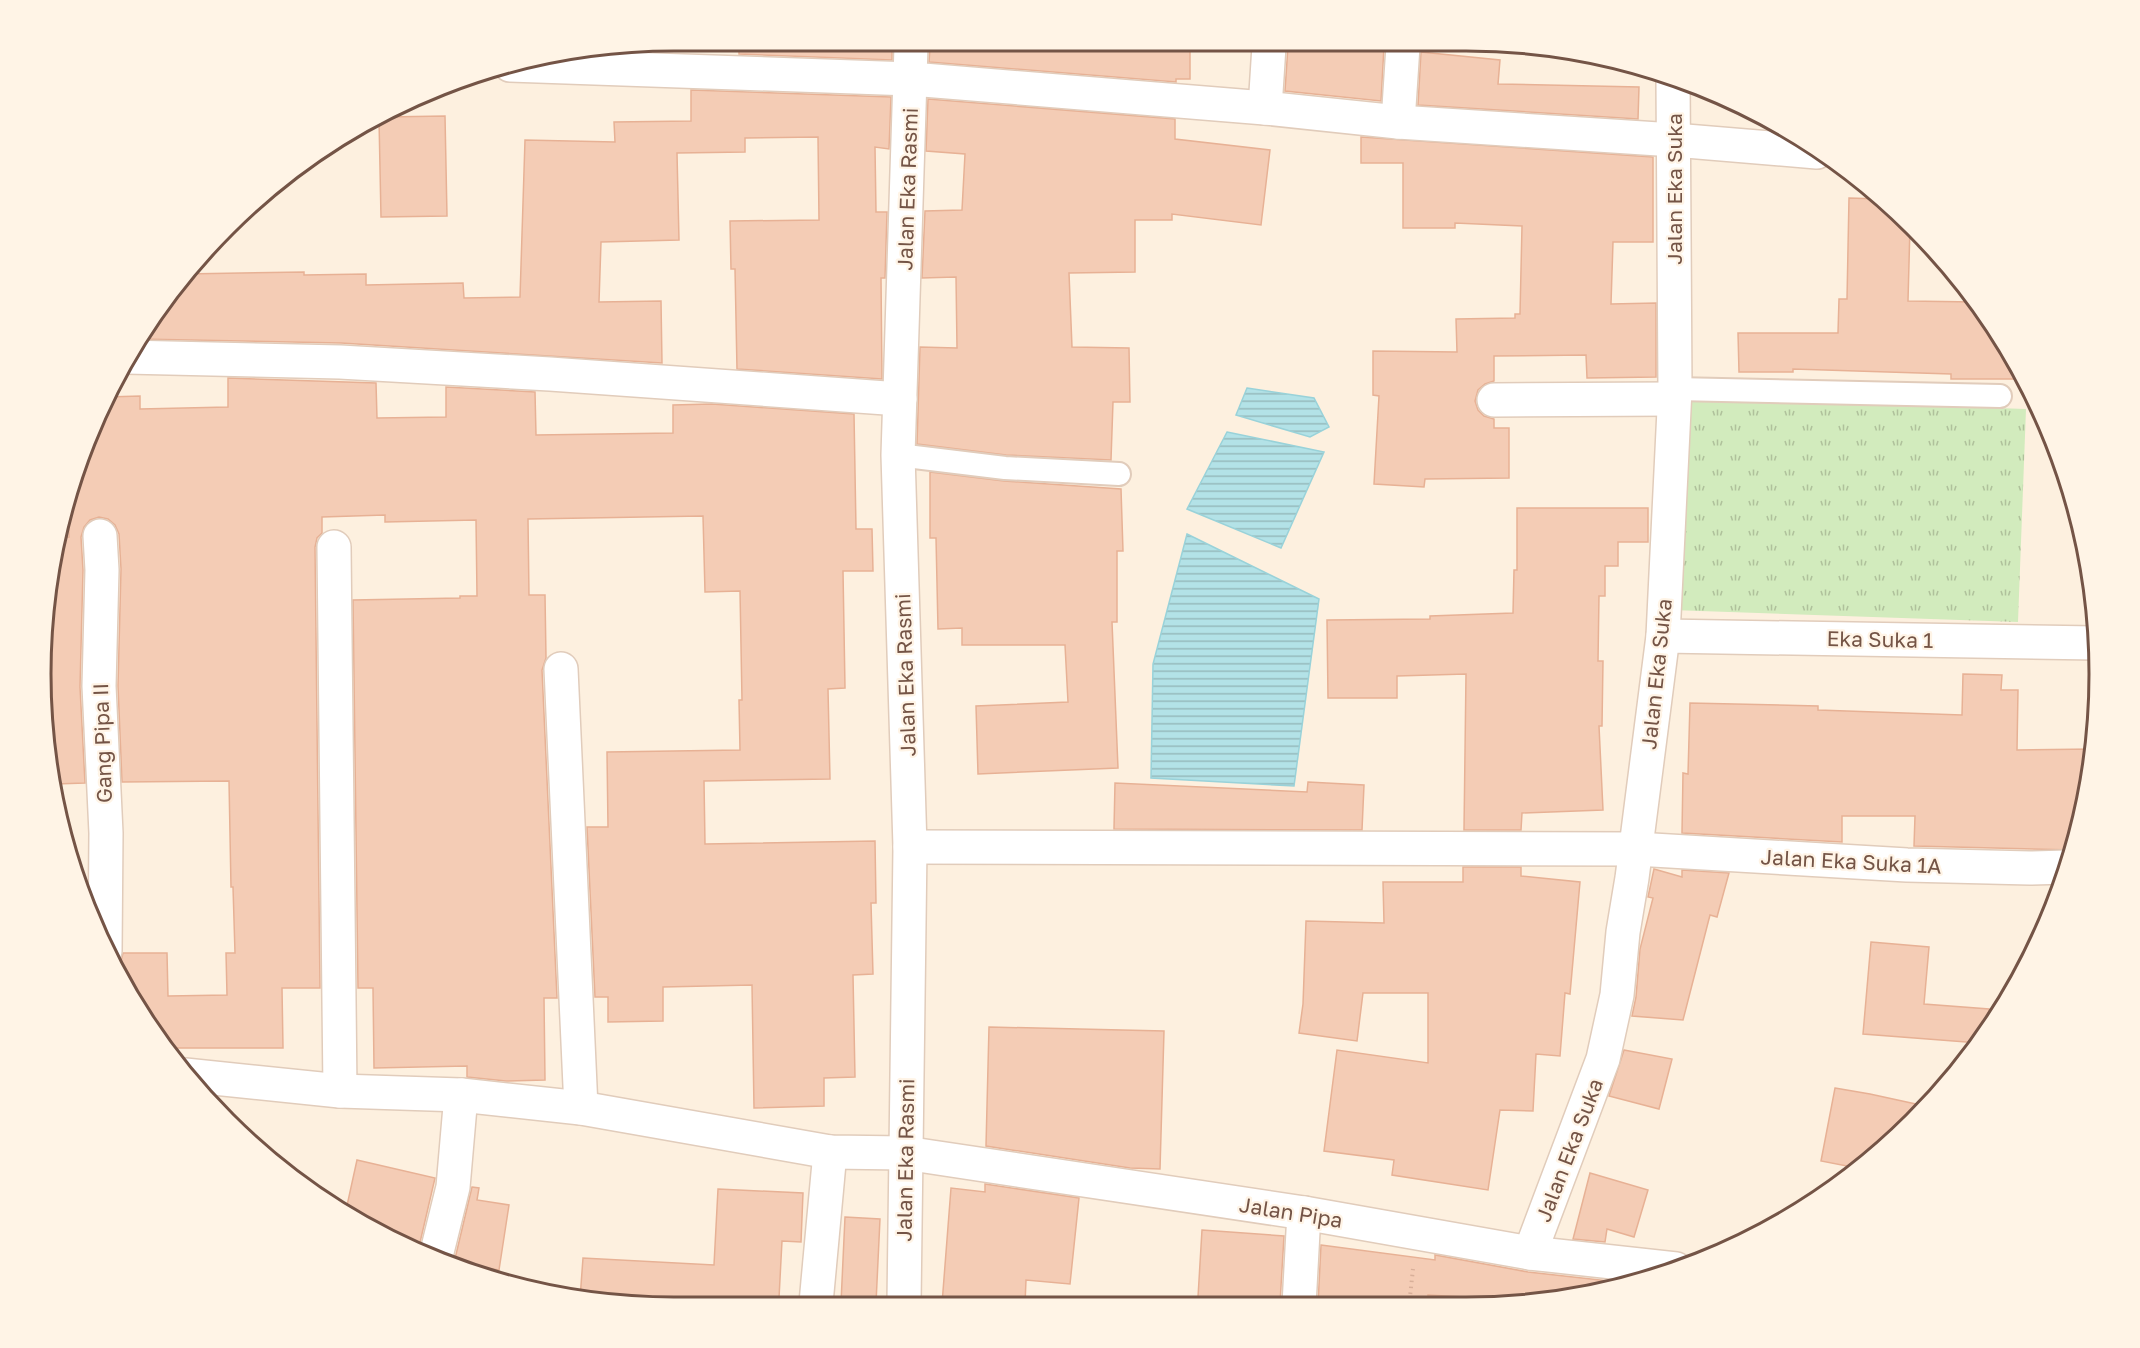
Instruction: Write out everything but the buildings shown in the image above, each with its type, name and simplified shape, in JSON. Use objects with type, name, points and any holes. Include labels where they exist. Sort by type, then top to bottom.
[{"type":"street","name":"Jalan Eka Rasmi","points":[[904,1297],[910,847],[898,455],[911,51]]},
{"type":"street","points":[[1265,108],[1269,51]]},
{"type":"street","points":[[1398,122],[1402,51]]},
{"type":"street","points":[[548,64],[716,59],[911,79],[1265,108],[1398,122],[1804,151]]},
{"type":"street","name":"Jalan Eka Suka","points":[[1530,1253],[1603,1059],[1617,995],[1623,932],[1663,636],[1675,394],[1673,87]]},
{"type":"street","points":[[137,357],[340,362],[550,374],[900,399]]},
{"type":"street","points":[[1494,400],[1675,394]]},
{"type":"street","name":"Gang Pipa II","points":[[100,536],[102,570],[99,686],[106,833],[105,928]]},
{"type":"street","points":[[334,547],[340,1091]]},
{"type":"street","name":"Eka Suka 1","points":[[1663,636],[2088,643]]},
{"type":"street","points":[[561,669],[581,1108]]},
{"type":"street","name":"Jalan Eka Suka 1A","points":[[910,847],[1636,849],[1907,866],[2058,867]]},
{"type":"street","name":"Jalan Pipa","points":[[199,1077],[340,1091],[461,1095],[581,1108],[830,1152],[905,1153],[1304,1213],[1530,1253],[1629,1275]]},
{"type":"street","points":[[437,1250],[453,1187],[461,1095]]},
{"type":"street","points":[[817,1297],[830,1152]]},
{"type":"street","points":[[1299,1297],[1304,1213]]},
{"type":"lane","points":[[1675,394],[2000,396]]},
{"type":"lane","points":[[898,455],[1005,468],[1119,474]]},
{"type":"green space","points":[[1678,397],[2026,409],[2018,622],[1671,610]]},
{"type":"water","points":[[1247,388],[1314,398],[1329,427],[1310,437],[1236,415]]},
{"type":"water","points":[[1227,432],[1324,452],[1281,548],[1187,509]]},
{"type":"water","points":[[1187,534],[1319,599],[1294,786],[1151,778],[1153,664]]}]
